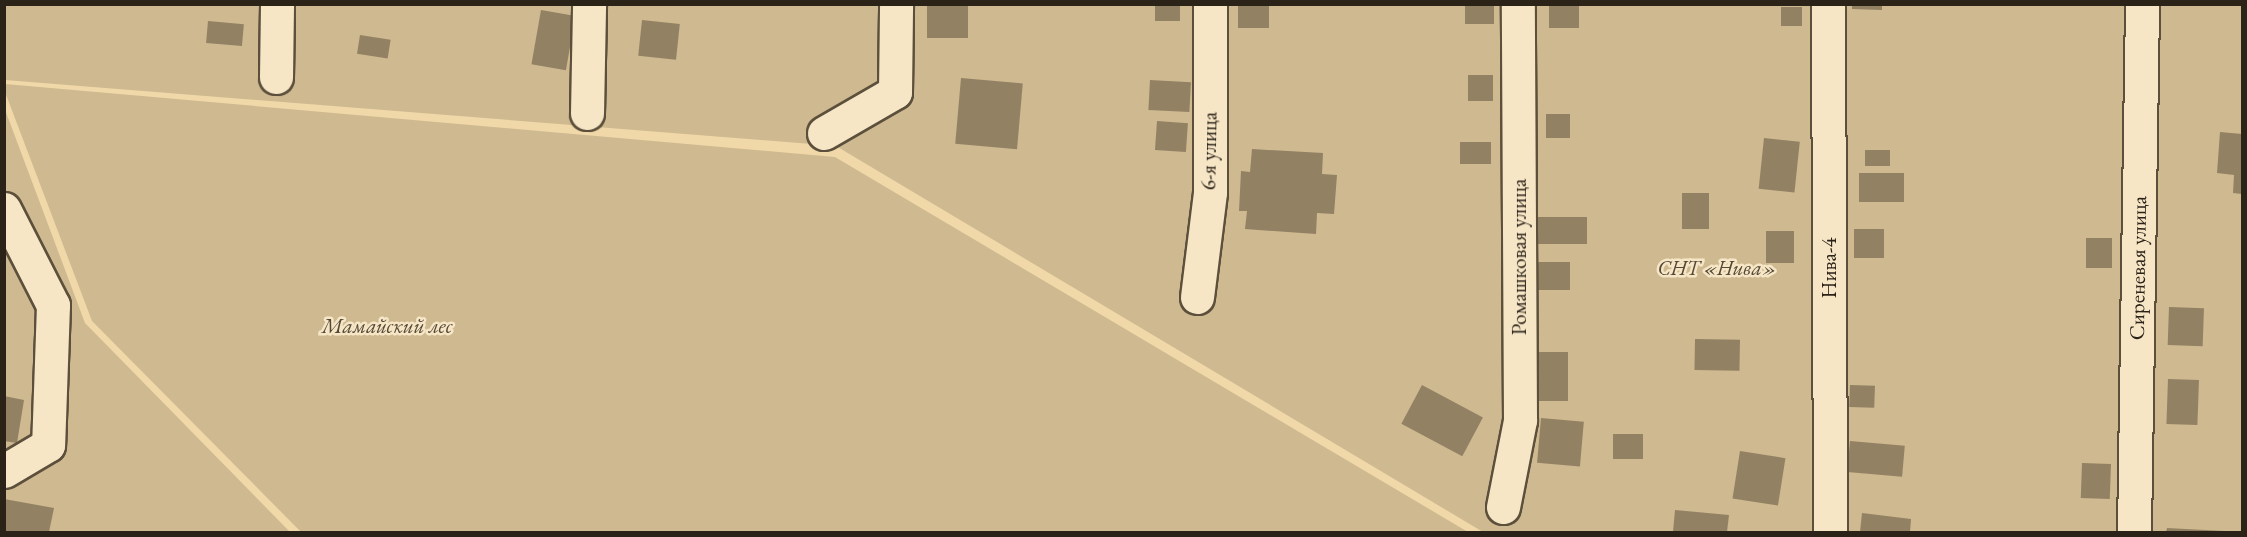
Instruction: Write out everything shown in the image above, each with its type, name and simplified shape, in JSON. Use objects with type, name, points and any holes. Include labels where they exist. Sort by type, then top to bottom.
[{"type":"street","points":[[276,77],[277,4]]},
{"type":"street","points":[[587,113],[589,4]]},
{"type":"street","points":[[824,133],[895,92],[896,4]]},
{"type":"street","name":"6-я улица","points":[[1197,297],[1209,192],[1210,4]]},
{"type":"street","name":"Ромашковая улица","points":[[1503,507],[1520,420],[1518,4]]},
{"type":"street","name":"Нива-4","points":[[1828,4],[1830,532]]},
{"type":"street","name":"Сиреневая улица","points":[[2134,532],[2142,4]]},
{"type":"street","points":[[4,208],[53,305],[48,445],[4,471]]},
{"type":"green space","name":"СНТ «Нива»","points":[[4,5],[2242,5],[2242,532],[1483,532],[836,146],[5,80]]},
{"type":"green space","name":"Мамайский лес","points":[[5,84],[835,157],[1468,532],[301,532],[92,321],[5,92]]},
{"type":"green space","points":[[4,107],[85,323],[290,532],[5,532]]},
{"type":"building","points":[[927,4],[968,4],[968,38],[927,38]]},
{"type":"building","points":[[1155,4],[1180,4],[1180,21],[1155,21]]},
{"type":"building","points":[[1238,4],[1269,4],[1269,28],[1238,28]]},
{"type":"building","points":[[1465,4],[1494,4],[1494,24],[1465,24]]},
{"type":"building","points":[[1549,4],[1579,4],[1579,28],[1549,28]]},
{"type":"building","points":[[1852,4],[1882,4],[1882,10],[1852,9]]},
{"type":"building","points":[[1781,7],[1802,7],[1802,26],[1781,26]]},
{"type":"building","points":[[541,10],[575,16],[566,70],[531,64]]},
{"type":"building","points":[[642,20],[680,24],[676,60],[638,56]]},
{"type":"building","points":[[208,21],[244,24],[242,46],[206,43]]},
{"type":"building","points":[[360,35],[391,40],[388,59],[357,54]]},
{"type":"building","points":[[1468,75],[1493,75],[1493,101],[1468,101]]},
{"type":"building","points":[[961,78],[1023,83],[1017,149],[955,144]]},
{"type":"building","points":[[1150,80],[1191,82],[1189,112],[1148,110]]},
{"type":"building","points":[[1546,114],[1570,114],[1570,138],[1546,138]]},
{"type":"building","points":[[1157,121],[1188,123],[1186,152],[1155,150]]},
{"type":"building","points":[[2220,132],[2242,134],[2242,194],[2233,193],[2234,175],[2217,173]]},
{"type":"building","points":[[1764,138],[1800,142],[1794,192],[1759,189]]},
{"type":"building","points":[[1460,142],[1491,142],[1491,164],[1460,164]]},
{"type":"building","points":[[1252,149],[1323,153],[1322,174],[1337,175],[1334,214],[1317,213],[1316,234],[1245,229],[1247,211],[1239,211],[1241,171],[1250,172]]},
{"type":"building","points":[[1865,150],[1890,150],[1890,166],[1865,166]]},
{"type":"building","points":[[1859,173],[1904,173],[1904,202],[1859,202]]},
{"type":"building","points":[[1682,193],[1709,193],[1709,229],[1682,229]]},
{"type":"building","points":[[1537,217],[1587,217],[1587,244],[1537,244]]},
{"type":"building","points":[[1854,229],[1884,229],[1884,258],[1854,258]]},
{"type":"building","points":[[1766,231],[1794,231],[1794,263],[1766,263]]},
{"type":"building","points":[[2086,238],[2112,238],[2112,268],[2086,268]]},
{"type":"building","points":[[1534,262],[1570,262],[1570,290],[1534,290]]},
{"type":"building","points":[[2169,307],[2204,308],[2203,346],[2168,345]]},
{"type":"building","points":[[1695,339],[1740,340],[1739,371],[1694,370]]},
{"type":"building","points":[[1537,352],[1568,352],[1568,401],[1537,401]]},
{"type":"building","points":[[2168,379],[2199,380],[2197,425],[2166,424]]},
{"type":"building","points":[[1422,385],[1483,417],[1462,456],[1401,424]]},
{"type":"building","points":[[1850,385],[1875,386],[1874,408],[1849,407]]},
{"type":"building","points":[[4,396],[24,400],[17,443],[4,441]]},
{"type":"building","points":[[1541,418],[1584,422],[1580,467],[1537,463]]},
{"type":"building","points":[[1613,434],[1643,434],[1643,459],[1613,459]]},
{"type":"building","points":[[1850,441],[1905,446],[1902,477],[1847,472]]},
{"type":"building","points":[[1740,451],[1785,458],[1778,506],[1732,498]]},
{"type":"building","points":[[2082,463],[2111,464],[2110,499],[2081,498]]},
{"type":"building","points":[[4,499],[54,508],[49,532],[4,532]]},
{"type":"building","points":[[1675,510],[1729,515],[1727,532],[1673,532]]},
{"type":"building","points":[[1862,513],[1911,519],[1910,532],[1860,532]]},
{"type":"building","points":[[2167,528],[2224,531],[2224,532],[2166,532]]}]
